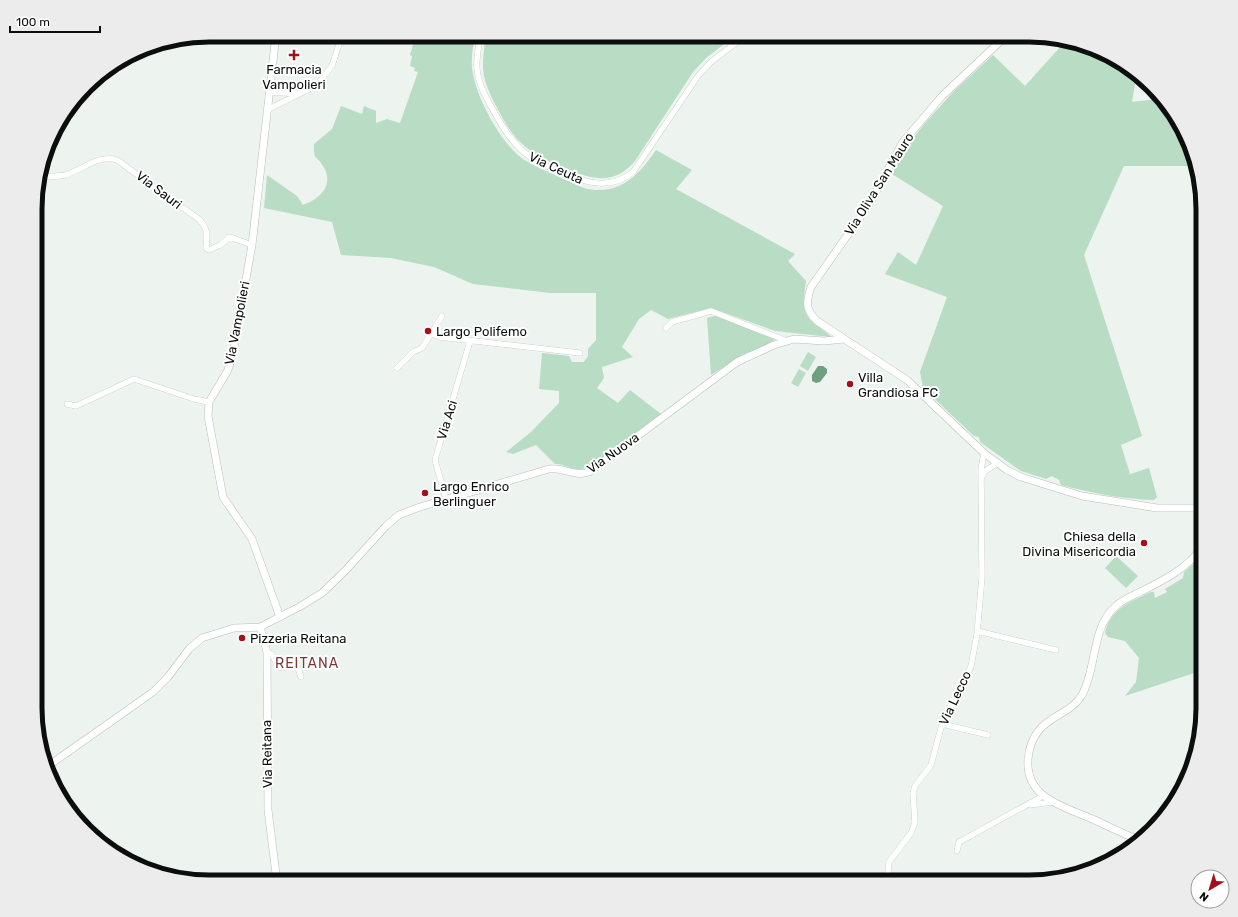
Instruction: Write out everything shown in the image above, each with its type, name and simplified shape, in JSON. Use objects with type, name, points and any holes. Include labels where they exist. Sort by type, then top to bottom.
[{"type":"street","name":"Via Vampolieri","points":[[209,402],[225,376],[230,363],[252,245],[271,92],[275,42]]},
{"type":"street","points":[[269,109],[317,85],[332,66],[340,42]]},
{"type":"street","name":"Via Ceuta","points":[[479,42],[477,68],[479,82],[485,96],[510,140],[523,152],[541,164],[585,182],[604,184],[621,180],[633,172],[698,76],[711,62],[737,42]]},
{"type":"street","name":"Via Oliva San Mauro","points":[[1000,42],[942,96],[903,142],[868,206],[811,287],[807,299],[808,310],[817,321],[907,380],[984,453],[997,463],[1021,477],[1082,496],[1157,508],[1196,508]]},
{"type":"street","points":[[271,92],[301,94]]},
{"type":"street","name":"Via Sauri","points":[[45,176],[63,175],[98,160],[107,158],[118,160],[200,220],[207,231],[208,239],[206,248],[209,250],[220,245],[230,237],[252,245]]},
{"type":"street","points":[[666,328],[672,322],[711,311],[787,341]]},
{"type":"street","points":[[397,368],[413,352],[422,348],[442,316]]},
{"type":"street","points":[[431,333],[439,337],[580,353]]},
{"type":"street","name":"Via Nuova","points":[[260,627],[310,600],[332,584],[395,518],[420,506],[548,469],[555,468],[578,474],[589,472],[737,362],[787,341],[804,339],[824,341],[844,339]]},
{"type":"street","name":"Via Aci","points":[[446,499],[435,460],[470,341]]},
{"type":"street","points":[[67,404],[76,406],[134,379],[194,399],[209,402],[208,416],[224,497],[252,539],[280,617]]},
{"type":"street","name":"Via Lecco","points":[[888,875],[889,862],[913,828],[915,817],[913,793],[915,786],[934,757],[942,724],[964,683],[970,666],[977,631],[982,577],[981,479],[982,458],[984,453]]},
{"type":"street","points":[[981,479],[984,472],[997,463]]},
{"type":"street","points":[[1135,838],[1053,802],[1043,796],[1036,789],[1030,777],[1028,762],[1030,746],[1040,729],[1048,722],[1070,709],[1081,696],[1086,687],[1101,628],[1116,606],[1174,573],[1196,555]]},
{"type":"street","points":[[52,763],[153,692],[168,677],[189,649],[202,638],[234,628],[260,627]]},
{"type":"street","name":"Via Reitana","points":[[260,627],[267,652],[268,810],[276,875]]},
{"type":"street","points":[[977,631],[1056,650]]},
{"type":"street","points":[[267,652],[272,654],[278,668],[283,668],[294,664],[297,665],[301,677]]},
{"type":"street","points":[[942,724],[988,735]]},
{"type":"street","points":[[957,851],[959,842],[1043,796]]},
{"type":"street","points":[[1027,805],[1053,802]]},
{"type":"shaded area","points":[[414,42],[474,42],[472,68],[474,79],[483,103],[503,138],[523,159],[584,188],[596,190],[618,187],[635,175],[656,150],[692,170],[676,189],[795,254],[788,261],[806,281],[804,305],[807,315],[816,325],[831,337],[775,331],[711,308],[668,319],[651,310],[639,319],[622,347],[633,357],[602,367],[604,378],[597,388],[618,403],[630,390],[661,414],[600,461],[582,469],[575,469],[555,464],[536,445],[513,454],[506,452],[531,432],[559,403],[559,391],[539,389],[542,353],[569,356],[572,362],[584,362],[588,356],[588,349],[596,340],[596,293],[550,293],[473,284],[434,267],[391,258],[341,255],[332,222],[264,208],[267,175],[297,196],[303,205],[315,199],[324,190],[327,179],[326,173],[315,155],[314,144],[332,129],[341,106],[362,114],[364,106],[376,111],[376,123],[387,119],[400,123],[418,72],[414,71],[415,68],[410,66],[412,56],[410,55]]},
{"type":"shaded area","points":[[485,42],[727,42],[706,58],[693,72],[635,161],[622,172],[607,178],[585,176],[572,172],[534,153],[517,139],[508,127],[490,94],[484,74]]},
{"type":"shaded area","points":[[1060,45],[1083,51],[1103,59],[1113,64],[1137,81],[1132,102],[1155,99],[1174,125],[1190,166],[1124,166],[1084,255],[1142,436],[1121,445],[1130,474],[1149,468],[1157,497],[1154,500],[1107,495],[1061,485],[1059,480],[1052,476],[1046,479],[1021,471],[980,442],[979,437],[974,436],[923,388],[920,372],[947,297],[885,274],[898,252],[916,265],[943,206],[892,174],[910,142],[955,90],[993,55],[1025,86],[1061,46]]},
{"type":"shaded area","points":[[714,316],[776,339],[759,350],[746,353],[711,375],[707,318]]},
{"type":"shaded area","points":[[808,352],[816,357],[808,371],[800,366]]},
{"type":"shaded area","points":[[818,366],[823,366],[827,369],[827,373],[820,382],[816,383],[812,381],[812,375]]},
{"type":"shaded area","points":[[799,369],[806,373],[798,387],[791,383]]},
{"type":"shaded area","points":[[1116,556],[1138,576],[1126,588],[1105,568]]},
{"type":"shaded area","points":[[1196,562],[1196,672],[1125,696],[1136,682],[1139,658],[1125,641],[1108,637],[1105,633],[1111,618],[1122,607],[1151,592],[1154,592],[1155,598],[1167,592],[1165,589],[1183,578],[1184,572]]},
{"type":"place","name":"Farmacia Vampolieri","points":[[294,55]]},
{"type":"place","name":"Largo Polifemo","points":[[428,331]]},
{"type":"place","name":"Villa Grandiosa FC","points":[[850,384]]},
{"type":"place","name":"Largo Enrico Berlinguer","points":[[425,493]]},
{"type":"place","name":"Chiesa della Divina Misericordia","points":[[1144,543]]},
{"type":"place","name":"Pizzeria Reitana","points":[[242,638]]},
{"type":"district","name":"REITANA","points":[[307,663]]}]
